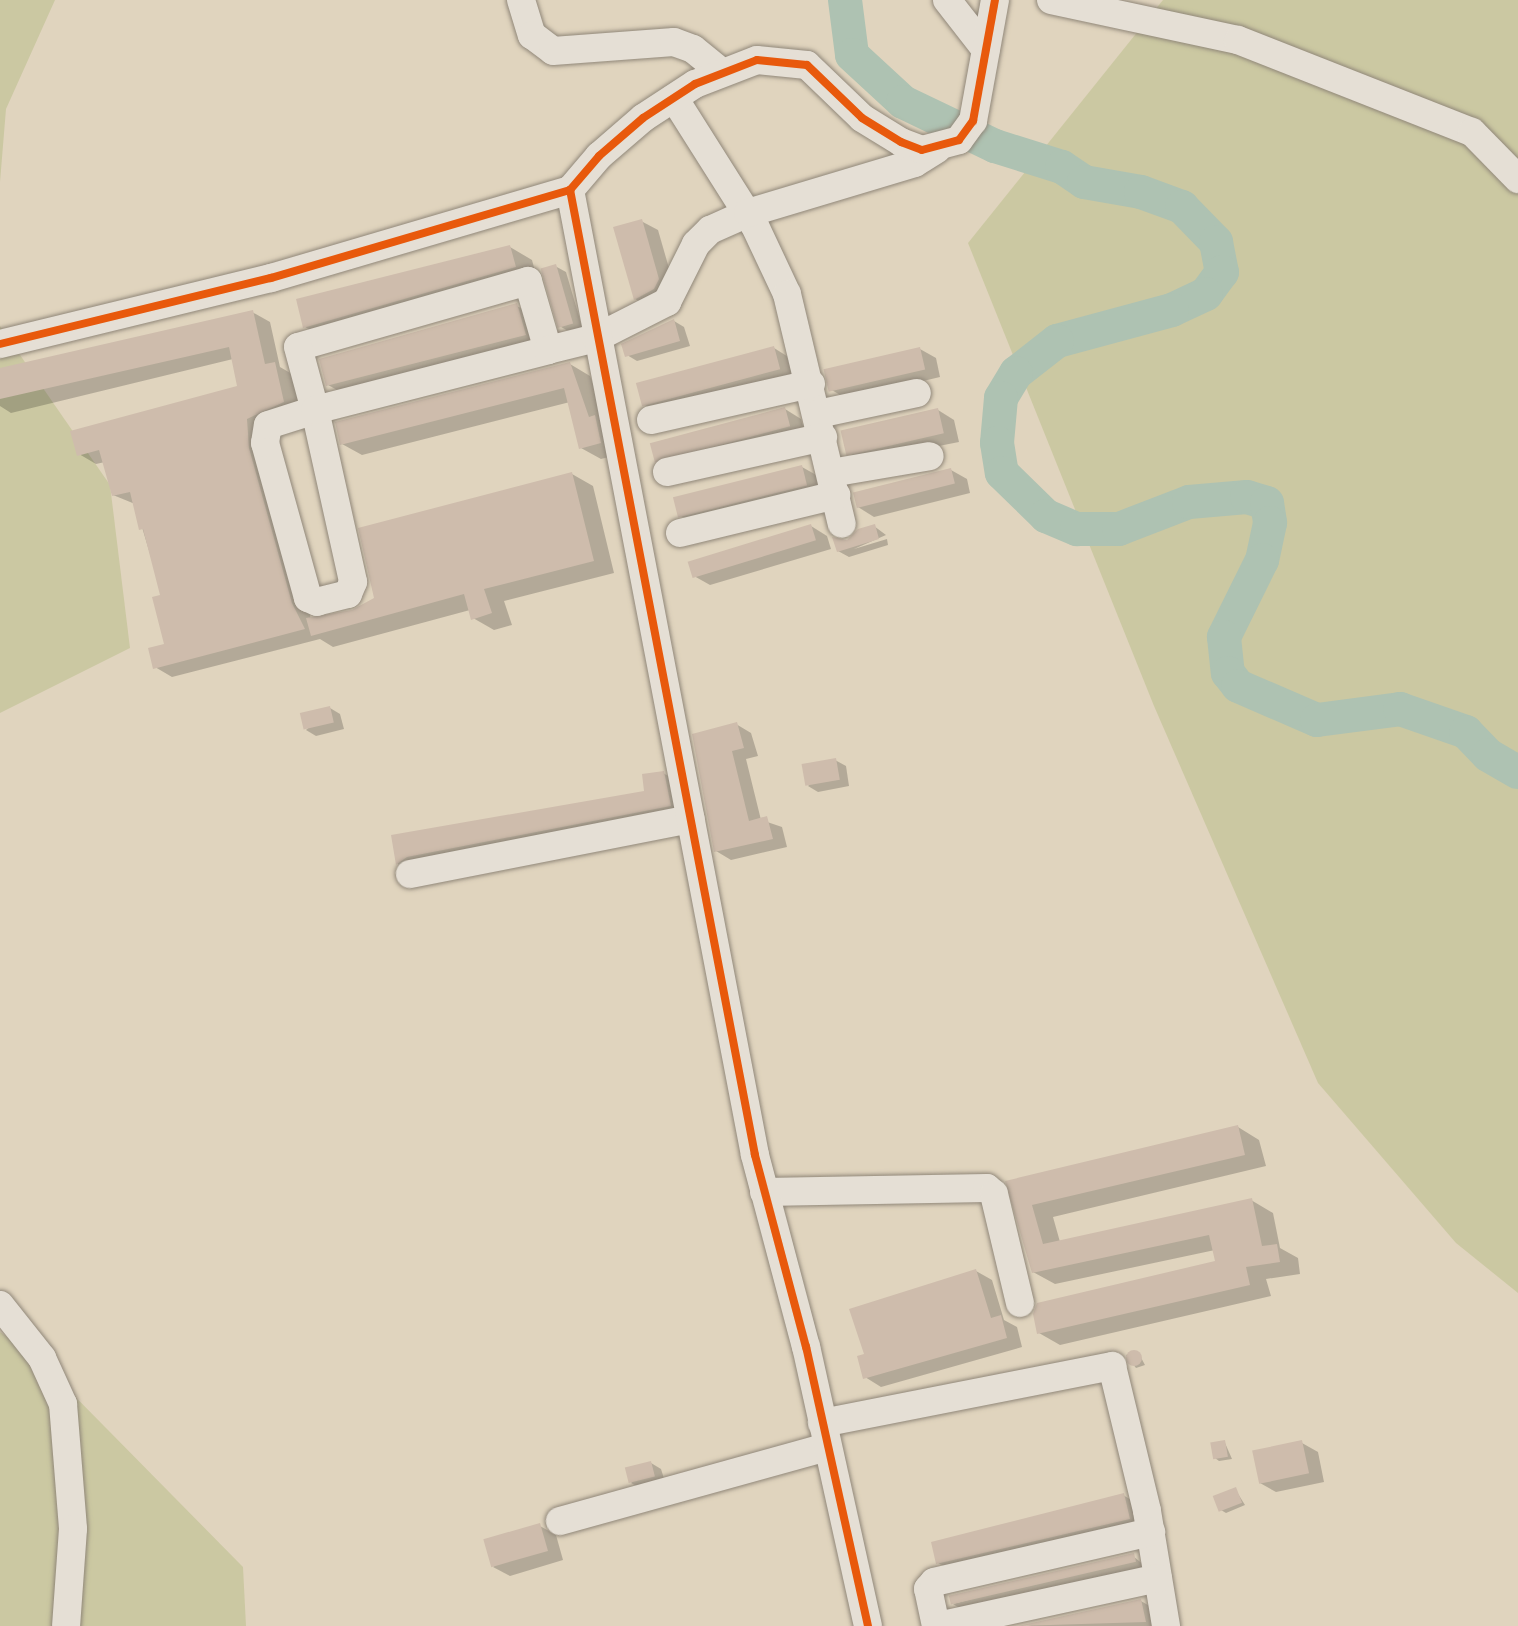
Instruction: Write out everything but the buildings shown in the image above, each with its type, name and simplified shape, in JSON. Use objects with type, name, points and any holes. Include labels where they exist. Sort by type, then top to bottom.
[{"type":"street","points":[[521,0],[532,35],[553,51],[674,42],[693,49],[721,72]]},
{"type":"street","points":[[947,0],[986,50]]},
{"type":"street","points":[[548,350],[532,285],[518,283],[305,341],[298,352],[315,410],[353,582],[348,594],[317,602],[303,587],[264,432],[268,425],[315,410],[596,338],[659,310],[696,244],[710,230],[748,213],[915,163],[956,136],[986,50],[995,0]]},
{"type":"street","points":[[1051,0],[1101,4],[1238,40],[1472,132],[1518,179]]},
{"type":"street","points":[[0,344],[271,278],[570,190],[599,156],[674,98],[721,72],[757,60],[807,65],[862,118],[901,142],[956,136]]},
{"type":"street","points":[[674,98],[748,213],[787,294],[811,384],[842,524]]},
{"type":"street","points":[[570,190],[596,338],[764,1192],[868,1626]]},
{"type":"street","points":[[651,420],[811,384]]},
{"type":"street","points":[[667,472],[917,393]]},
{"type":"street","points":[[680,533],[930,456]]},
{"type":"street","points":[[410,874],[691,819]]},
{"type":"street","points":[[764,1192],[987,1188],[994,1194],[1020,1303]]},
{"type":"street","points":[[0,1305],[42,1358],[63,1404],[73,1529],[66,1626]]},
{"type":"street","points":[[560,1521],[824,1435],[1112,1366],[1151,1532],[1166,1626]]},
{"type":"street","points":[[1151,1532],[934,1582],[928,1589],[937,1626],[1158,1578]]},
{"type":"shaded area","points":[[0,0],[55,0],[6,109],[0,182]]},
{"type":"shaded area","points":[[1163,0],[1518,0],[1518,1293],[1456,1243],[1318,1083],[1154,706],[968,243]]},
{"type":"shaded area","points":[[0,326],[110,485],[130,648],[0,713]]},
{"type":"shaded area","points":[[0,1332],[38,1359],[243,1567],[246,1626],[0,1626]]},
{"type":"waterway","points":[[845,0],[852,55],[903,102],[995,146],[1062,167],[1084,182],[1141,192],[1182,207],[1216,242],[1222,272],[1206,294],[1172,310],[1057,341],[1016,373],[1001,398],[997,443],[1002,473],[1046,516],[1077,529],[1119,529],[1189,502],[1247,497],[1267,503],[1270,523],[1262,560],[1224,637],[1228,673],[1238,686],[1317,720],[1400,709],[1466,732],[1488,755],[1518,772]]},
{"type":"cycle path","points":[[868,1626],[806,1347],[755,1155],[570,190],[599,156],[643,118],[695,84],[757,60],[807,65],[862,118],[901,142],[922,150],[959,140],[973,121],[995,0]]},
{"type":"cycle path","points":[[0,344],[271,278],[570,190]]}]
